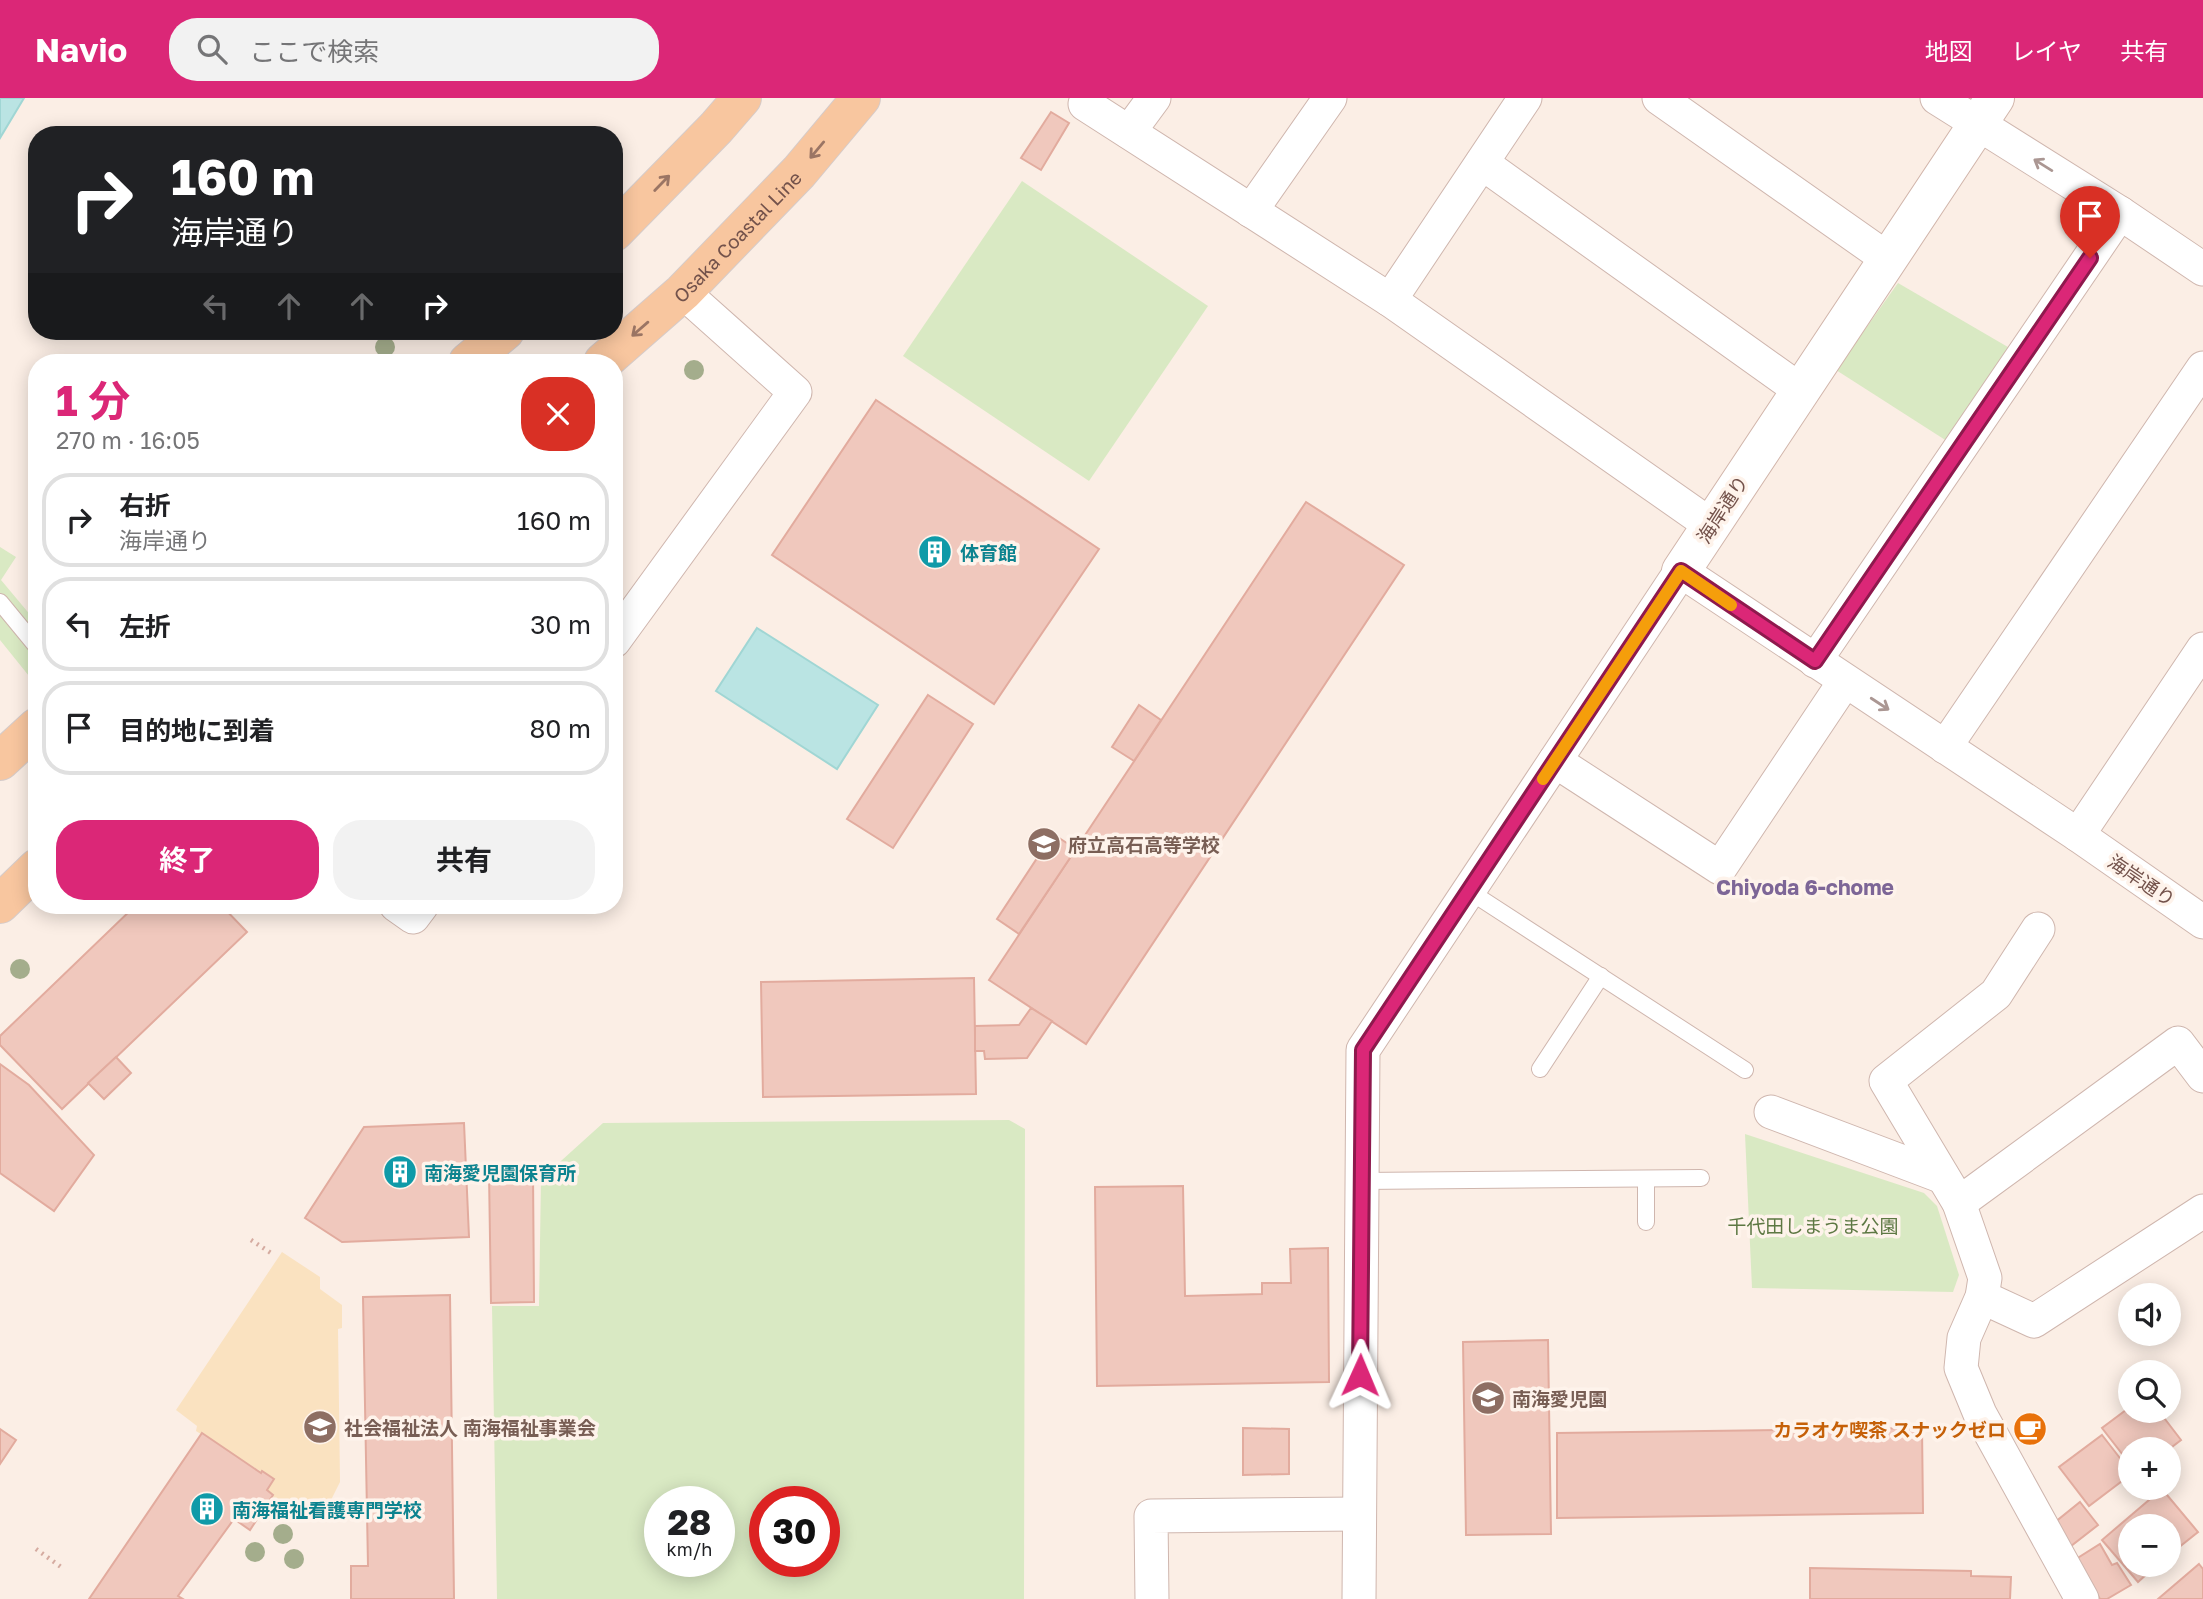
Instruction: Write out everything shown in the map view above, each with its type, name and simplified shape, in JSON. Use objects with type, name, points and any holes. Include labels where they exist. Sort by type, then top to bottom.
[{"type":"main road","points":[[623,223],[742,98]]},
{"type":"main road","name":"Osaka Coastal Line","points":[[612,354],[683,292],[799,172],[861,98]]},
{"type":"main road","points":[[478,354],[494,340]]},
{"type":"main road","points":[[0,761],[28,735]]},
{"type":"main road","points":[[0,904],[28,877]]},
{"type":"street","points":[[1129,132],[1154,98]]},
{"type":"street","points":[[1251,211],[1330,98]]},
{"type":"street","points":[[1390,300],[1525,98]]},
{"type":"street","points":[[1659,98],[1888,259]]},
{"type":"street","points":[[1937,98],[1987,111],[2120,213],[2203,269]]},
{"type":"street","points":[[1085,104],[1390,300],[1712,526]]},
{"type":"street","name":"海岸通り","points":[[1987,111],[1681,571],[2078,835],[2203,922]]},
{"type":"street","points":[[1482,163],[1800,390]]},
{"type":"street","points":[[1815,661],[2120,213]]},
{"type":"street","points":[[623,629],[795,393],[683,292]]},
{"type":"street","points":[[1945,747],[2203,368]]},
{"type":"street","points":[[1359,1599],[1363,1050],[1681,571]]},
{"type":"street","points":[[2078,835],[2203,649]]},
{"type":"street","points":[[1555,761],[1720,868],[1845,681]]},
{"type":"street","points":[[2038,929],[1996,994],[1886,1081],[1951,1190],[1985,1279],[1982,1297],[1964,1338],[1961,1368],[1980,1414],[2082,1599]]},
{"type":"street","points":[[1951,1190],[2178,1044],[2203,1076]]},
{"type":"street","points":[[1771,1112],[1951,1190]]},
{"type":"street","points":[[1982,1297],[2034,1321],[2203,1211]]},
{"type":"street","points":[[1152,1599],[1151,1516],[1359,1514]]},
{"type":"lane","points":[[0,602],[28,636]]},
{"type":"lane","points":[[1469,891],[1745,1070]]},
{"type":"lane","points":[[1540,1069],[1601,976]]},
{"type":"lane","points":[[1362,1181],[1701,1178]]},
{"type":"lane","points":[[1646,1179],[1646,1222]]},
{"type":"path","points":[[251,1240],[274,1255]]},
{"type":"path","points":[[36,1549],[61,1567]]},
{"type":"green space","points":[[1022,181],[1208,306],[1089,481],[903,356]]},
{"type":"green space","points":[[1898,283],[2013,350],[1950,443],[1836,370]]},
{"type":"green space","points":[[0,547],[16,557],[1,580],[28,612],[28,675],[0,640]]},
{"type":"green space","points":[[1009,1120],[1025,1129],[1024,1599],[497,1599],[492,1306],[539,1306],[541,1179],[603,1123]]},
{"type":"green space","name":"千代田しまうま公園","points":[[1745,1134],[1924,1193],[1937,1206],[1959,1275],[1953,1292],[1752,1288]]},
{"type":"sand","points":[[282,1252],[320,1277],[320,1289],[342,1305],[342,1328],[338,1329],[340,1482],[330,1502],[271,1500],[273,1495],[267,1490],[273,1479],[196,1431],[197,1426],[176,1410]]},
{"type":"water","points":[[0,98],[24,98],[0,138]]},
{"type":"water","points":[[757,628],[878,705],[837,769],[716,691]]},
{"type":"building","points":[[1051,112],[1069,123],[1041,170],[1021,158]]},
{"type":"building","name":"体育館","points":[[876,400],[1099,549],[994,704],[772,555]]},
{"type":"building","points":[[1306,502],[1404,565],[1086,1044],[989,980]]},
{"type":"building","points":[[928,695],[973,724],[893,848],[847,819]]},
{"type":"building","points":[[1139,705],[1161,720],[1134,761],[1112,747]]},
{"type":"building","points":[[1053,834],[1076,849],[1019,934],[997,919]]},
{"type":"building","points":[[127,914],[230,914],[247,932],[62,1109],[0,1045],[0,1036]]},
{"type":"building","points":[[974,978],[976,1094],[763,1097],[761,982]]},
{"type":"building","points":[[1031,1008],[1052,1021],[1027,1058],[985,1059],[984,1051],[975,1051],[975,1026],[1019,1025]]},
{"type":"building","points":[[116,1057],[131,1073],[104,1099],[88,1083]]},
{"type":"building","points":[[0,1064],[29,1085],[94,1155],[54,1211],[0,1173]]},
{"type":"building","name":"南海愛児園保育所","points":[[464,1123],[469,1237],[342,1242],[305,1218],[364,1127]]},
{"type":"building","points":[[489,1173],[533,1173],[534,1302],[491,1303]]},
{"type":"building","points":[[1183,1186],[1185,1296],[1262,1294],[1262,1283],[1291,1283],[1290,1249],[1328,1248],[1329,1382],[1097,1386],[1095,1187]]},
{"type":"building","points":[[450,1295],[454,1599],[351,1599],[351,1566],[368,1566],[363,1297]]},
{"type":"building","points":[[1548,1340],[1551,1534],[1466,1535],[1463,1342]]},
{"type":"building","points":[[2118,1416],[2118,1423],[2168,1423],[2179,1437],[2118,1437],[2118,1449],[2102,1428]]},
{"type":"building","points":[[1243,1428],[1289,1429],[1289,1474],[1243,1475]]},
{"type":"building","points":[[1922,1428],[1923,1513],[1557,1518],[1557,1433]]},
{"type":"building","points":[[0,1429],[16,1440],[0,1464]]},
{"type":"building","name":"南海福祉看護専門学校","points":[[202,1433],[274,1479],[267,1490],[273,1495],[250,1530],[234,1519],[178,1596],[183,1599],[89,1599]]},
{"type":"building","points":[[2102,1435],[2118,1456],[2118,1484],[2089,1506],[2059,1467]]},
{"type":"building","points":[[2149,1500],[2171,1500],[2198,1532],[2181,1546],[2181,1514],[2133,1514]]},
{"type":"building","points":[[2080,1502],[2098,1525],[2071,1546],[2054,1523]]},
{"type":"building","points":[[2118,1526],[2118,1559],[2102,1540]]},
{"type":"building","points":[[2100,1544],[2112,1565],[2118,1565],[2118,1577],[2126,1577],[2131,1585],[2107,1599],[2100,1599],[2076,1559]]},
{"type":"building","points":[[2199,1564],[2203,1569],[2203,1599],[2158,1599]]},
{"type":"building","points":[[1810,1568],[1971,1571],[1971,1576],[2011,1577],[2010,1599],[1810,1599]]},
{"type":"slow traffic","points":[[1543,779],[1681,571],[1731,605]]},
{"type":"place","name":"体育館","points":[[935,552]]},
{"type":"place","name":"府立高石高等学校","points":[[1044,844]]},
{"type":"place","name":"南海愛児園保育所","points":[[400,1172]]},
{"type":"place","name":"南海愛児園","points":[[1488,1398]]},
{"type":"place","name":"社会福祉法人 南海福祉事業会","points":[[320,1427]]},
{"type":"place","name":"カラオケ喫茶 スナックゼロ","points":[[2030,1429]]},
{"type":"place","name":"南海福祉看護専門学校","points":[[207,1509]]},
{"type":"district","name":"Chiyoda 6-chome","points":[[1805,887]]},
{"type":"route","points":[[1360,1375],[1363,1050],[1681,571],[1815,661],[2090,258]]}]
